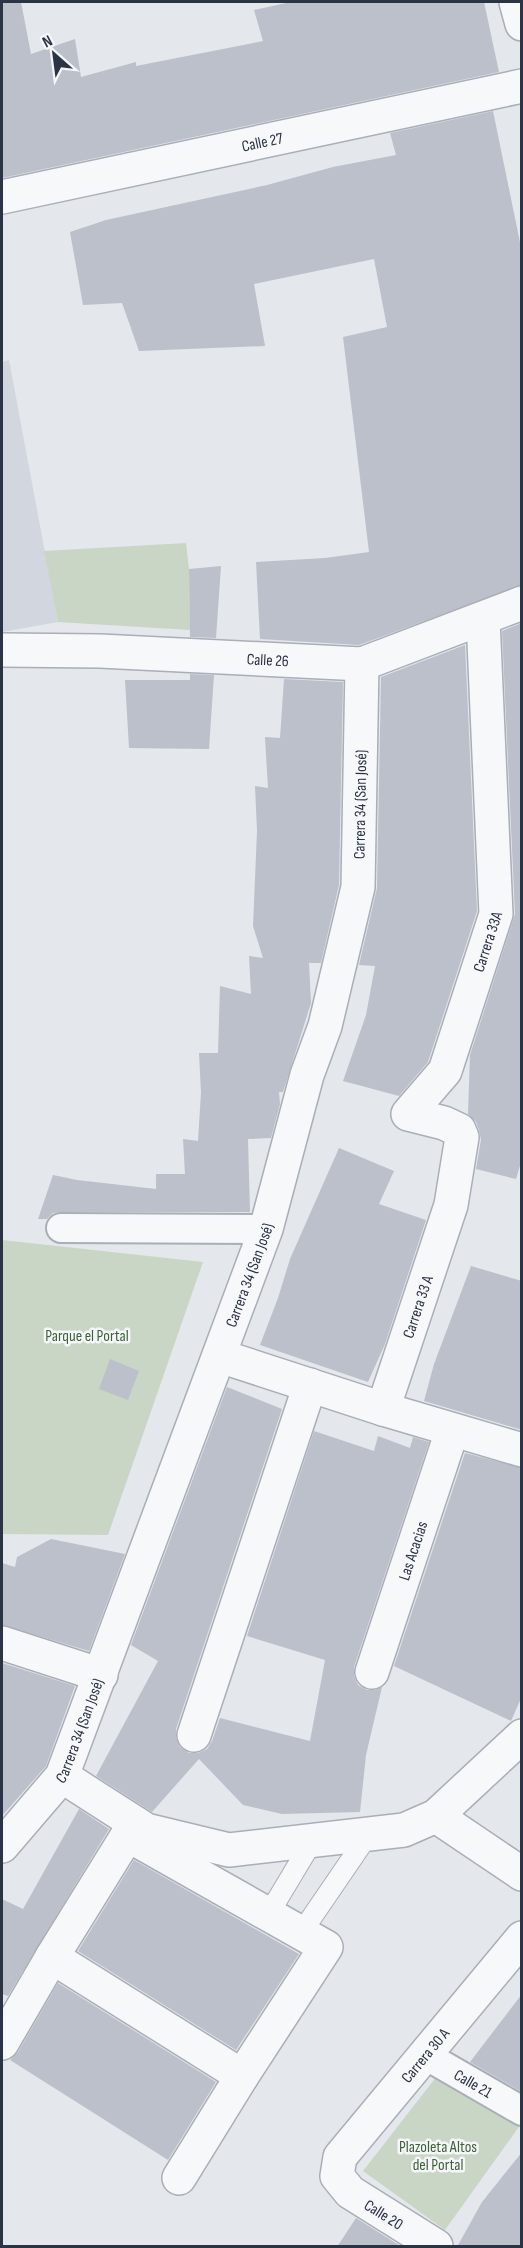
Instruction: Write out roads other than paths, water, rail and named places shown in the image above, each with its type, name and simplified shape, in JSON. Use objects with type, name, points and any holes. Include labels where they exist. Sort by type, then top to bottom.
[{"type":"street","points":[[516,2],[522,24]]},
{"type":"street","name":"Calle 27","points":[[2,197],[522,86]]},
{"type":"street","name":"Calle 26","points":[[2,650],[100,651],[362,664],[522,603]]},
{"type":"street","name":"Carrera 33A","points":[[451,1205],[462,1137],[459,1130],[444,1123],[408,1114],[445,1071],[496,914],[483,619]]},
{"type":"street","name":"Carrera 34 (San José)","points":[[2,1846],[62,1776],[266,1229],[307,1075],[324,1026],[358,887],[362,664]]},
{"type":"street","name":"Carrera 33 A","points":[[383,1409],[451,1205]]},
{"type":"street","points":[[61,1228],[266,1229]]},
{"type":"street","points":[[220,1356],[452,1431],[522,1450]]},
{"type":"street","points":[[194,1735],[310,1385]]},
{"type":"street","name":"Las Acacias","points":[[372,1672],[452,1431]]},
{"type":"street","points":[[2,1643],[101,1675]]},
{"type":"street","points":[[131,1828],[229,1850],[404,1830],[436,1816],[522,1736]]},
{"type":"street","points":[[62,1776],[131,1828],[268,1915],[326,1947],[179,2178]]},
{"type":"street","points":[[436,1816],[522,1874]]},
{"type":"street","points":[[2,2043],[52,1956],[131,1828]]},
{"type":"street","name":"Carrera 30 A","points":[[337,2176],[340,2157],[522,1938]]},
{"type":"street","points":[[52,1956],[242,2076]]},
{"type":"street","name":"Calle 21","points":[[425,2055],[522,2110]]},
{"type":"street","name":"Calle 20","points":[[337,2176],[350,2192],[436,2247]]},
{"type":"lane","points":[[301,1933],[368,1834]]},
{"type":"lane","points":[[268,1915],[313,1840]]},
{"type":"park label","name":"Parque el Portal","points":[[87,1335]]},
{"type":"park label","name":"Plazoleta Altos del Portal","points":[[438,2155]]}]
